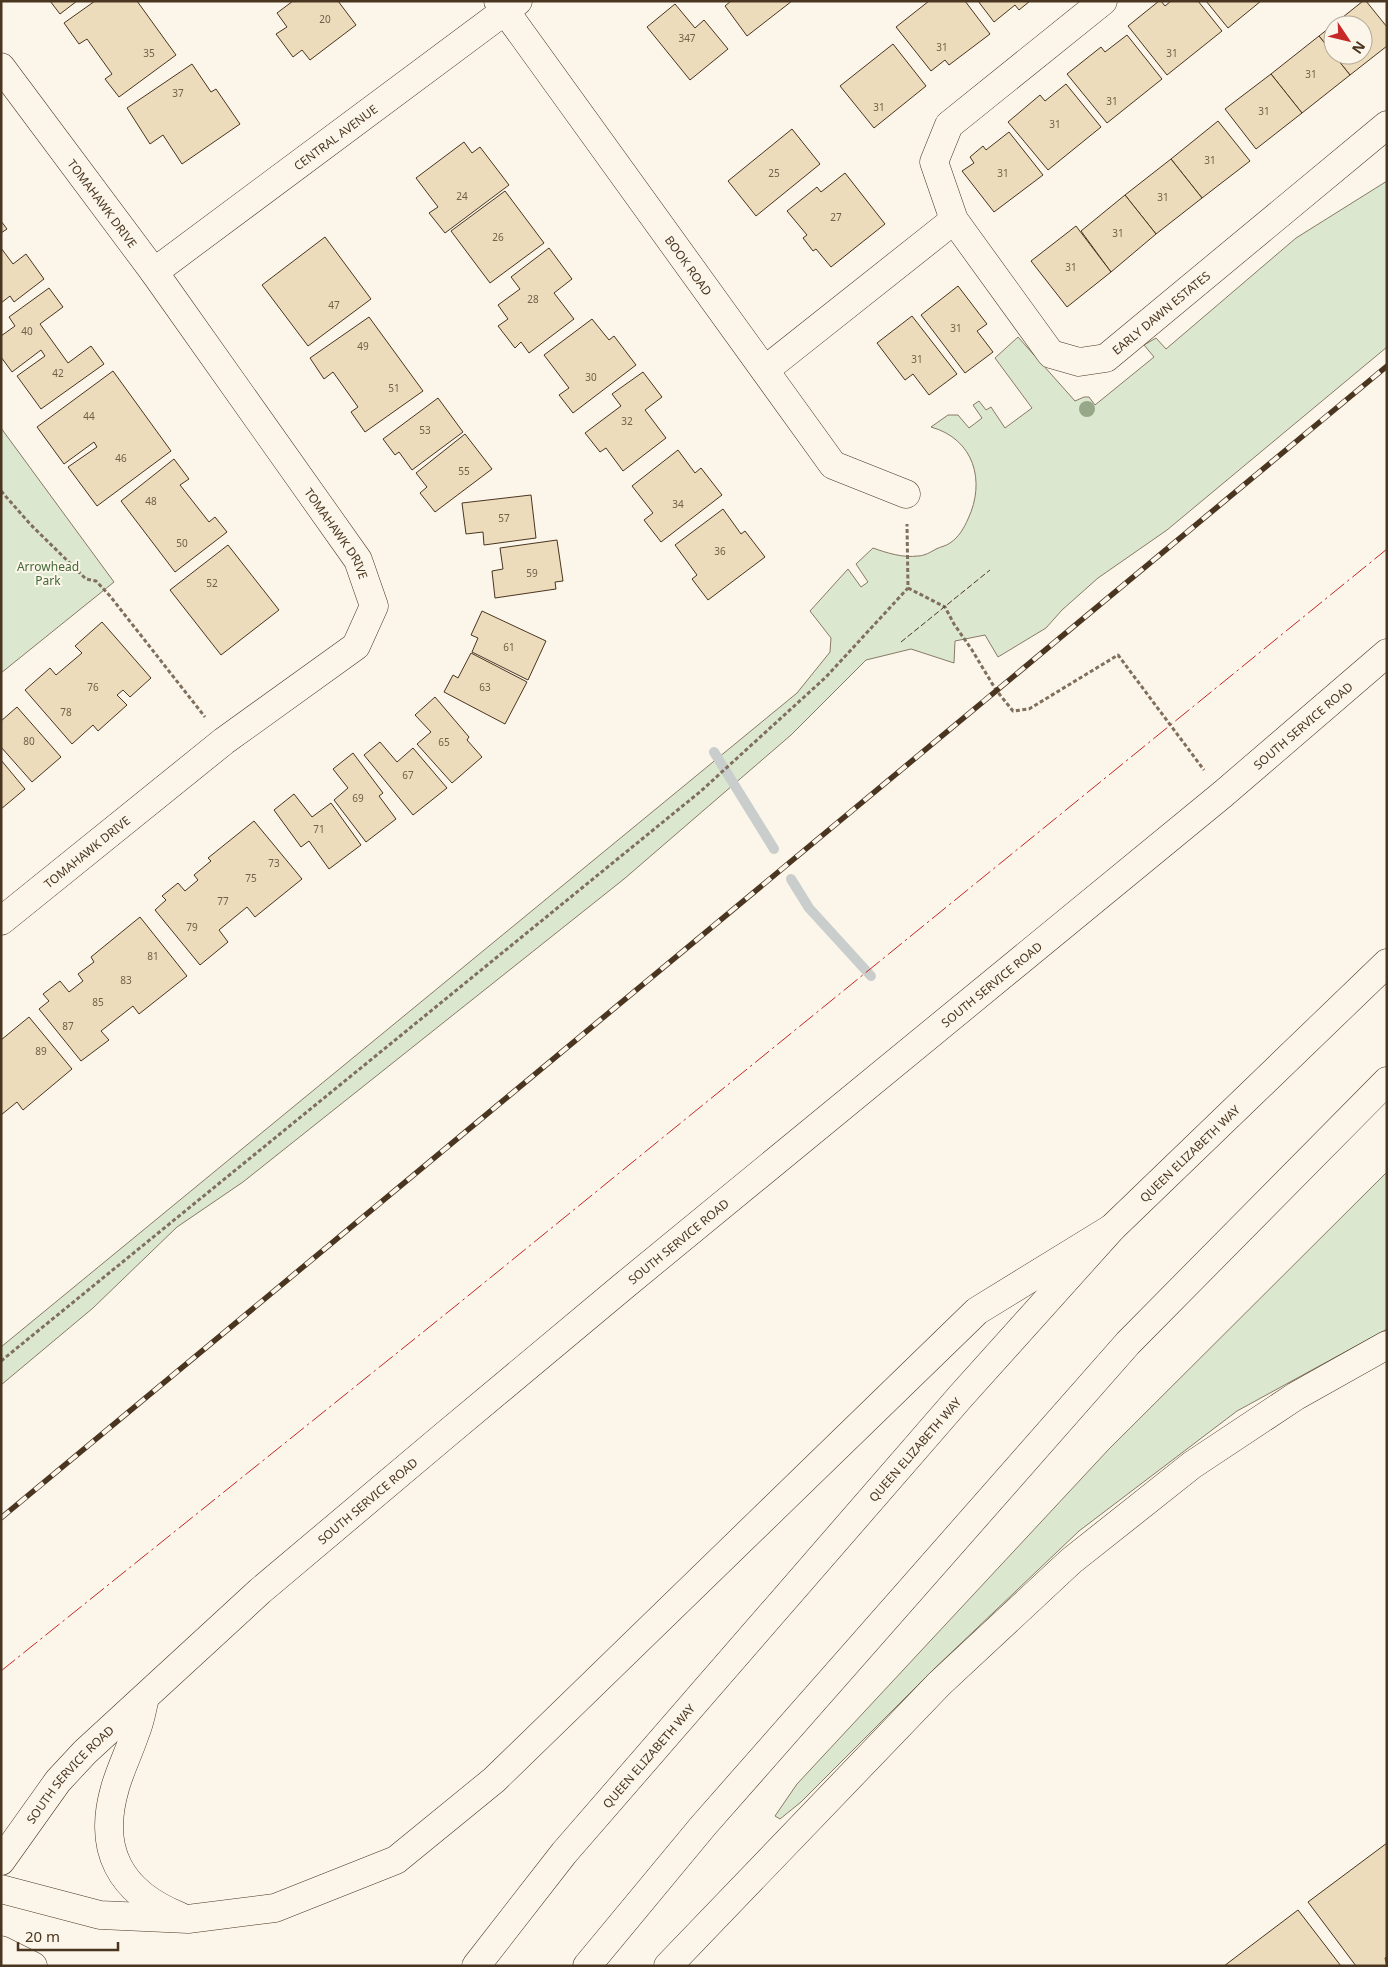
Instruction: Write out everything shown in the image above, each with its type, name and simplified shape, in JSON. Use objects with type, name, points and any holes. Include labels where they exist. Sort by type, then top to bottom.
[{"type":"main road","name":"EARLY DAWN ESTATES","points":[[1103,1],[949,125],[934,162],[954,220],[1051,354],[1079,362],[1106,358],[1387,125]]},
{"type":"main road","name":"CENTRAL AVENUE","points":[[154,272],[507,5]]},
{"type":"main road","name":"BOOK ROAD","points":[[507,5],[833,464],[906,494]]},
{"type":"main road","name":"TOMAHAWK DRIVE","points":[[1,67],[154,272],[358,560],[374,606],[356,646],[224,741],[1,921]]},
{"type":"main road","points":[[765,370],[954,220]]},
{"type":"main road","name":"SOUTH SERVICE ROAD","points":[[1,1861],[58,1781],[85,1752],[260,1591],[642,1271],[1223,794],[1387,653]]},
{"type":"main road","name":"QUEEN ELIZABETH WAY","points":[[476,1966],[564,1853],[960,1397],[1112,1228],[1387,963]]},
{"type":"main road","points":[[586,1966],[703,1826],[1128,1343],[1387,1081]]},
{"type":"main road","points":[[1,1888],[100,1915],[188,1919],[275,1908],[396,1860],[494,1780],[977,1311],[1112,1228]]},
{"type":"main road","points":[[668,1966],[939,1684],[1071,1561],[1192,1465],[1296,1396],[1387,1345]]},
{"type":"main road","points":[[145,1697],[136,1733],[114,1790],[108,1836],[112,1853],[130,1886],[164,1910],[188,1919]]},
{"type":"main road","points":[[1,1950],[33,1966]]},
{"type":"path","points":[[1,491],[31,525],[86,579],[96,581],[110,596],[206,717]]},
{"type":"path","points":[[1,1361],[701,791],[826,677],[908,588],[907,556]]},
{"type":"path","points":[[908,588],[945,607],[996,690],[1013,711],[1029,709],[1118,655],[1223,794]]},
{"type":"green space","points":[[1387,181],[1387,347],[1167,530],[1098,578],[1062,610],[1046,628],[998,657],[985,635],[955,641],[954,663],[911,649],[866,660],[791,735],[624,879],[243,1182],[177,1227],[93,1308],[1,1385],[1,1347],[797,693],[830,652],[831,638],[810,611],[848,569],[861,587],[868,582],[856,564],[873,548],[901,556],[920,556],[947,545],[956,538],[965,526],[973,505],[976,476],[966,451],[957,441],[946,433],[931,427],[948,415],[958,415],[969,428],[982,418],[973,405],[979,401],[986,410],[991,407],[1005,428],[1032,408],[995,358],[1018,337],[1075,401],[1089,397],[1095,405],[1154,357],[1144,345],[1156,338],[1166,349],[1296,238]]},
{"type":"green space","name":"Arrowhead Park","points":[[1,428],[114,582],[1,673]]},
{"type":"green space","points":[[1387,1172],[1387,1329],[1237,1411],[1079,1531],[934,1669],[801,1802],[780,1819],[775,1816],[797,1784],[1109,1449]]},
{"type":"building","points":[[50,1],[77,1],[60,14]]},
{"type":"building","points":[[95,1],[137,1],[176,55],[119,97],[105,79],[112,74],[87,39],[79,44],[64,23]]},
{"type":"building","points":[[293,1],[338,1],[356,25],[310,60],[302,50],[293,57],[276,34],[287,27],[277,13]]},
{"type":"building","points":[[731,1],[792,1],[747,36],[725,6]]},
{"type":"building","points":[[929,1],[965,1],[990,34],[949,65],[945,60],[931,71],[896,27]]},
{"type":"building","points":[[978,1],[1030,1],[1019,10],[1015,5],[994,22]]},
{"type":"building","points":[[1159,1],[1165,6],[1171,1],[1198,1],[1222,31],[1167,75],[1128,26]]},
{"type":"building","points":[[1206,1],[1261,1],[1228,28]]},
{"type":"building","points":[[1363,1],[1366,1],[1387,27],[1387,46],[1373,57],[1373,15],[1346,15]]},
{"type":"building","points":[[675,4],[695,28],[704,20],[728,49],[690,80],[647,27]]},
{"type":"building","points":[[1323,33],[1323,41],[1319,36]]},
{"type":"building","points":[[1127,35],[1162,79],[1107,123],[1067,74],[1101,47],[1105,52]]},
{"type":"building","points":[[1319,36],[1323,41],[1323,65],[1342,65],[1350,75],[1302,113],[1271,74]]},
{"type":"building","points":[[893,44],[926,86],[874,128],[840,86]]},
{"type":"building","points":[[192,64],[211,92],[216,89],[240,124],[182,164],[163,135],[150,144],[127,108]]},
{"type":"building","points":[[1342,65],[1363,65],[1350,75]]},
{"type":"building","points":[[1271,74],[1302,113],[1256,149],[1225,109]]},
{"type":"building","points":[[1066,84],[1101,127],[1048,170],[1008,122],[1040,95],[1045,101]]},
{"type":"building","points":[[1218,121],[1250,161],[1202,198],[1171,159]]},
{"type":"building","points":[[792,129],[820,164],[756,216],[728,181]]},
{"type":"building","points":[[1009,132],[1043,175],[994,212],[962,171],[974,163],[970,157],[983,146],[986,150]]},
{"type":"building","points":[[464,142],[472,153],[480,147],[509,185],[445,233],[429,213],[438,207],[416,178]]},
{"type":"building","points":[[1171,159],[1202,198],[1156,234],[1125,195]]},
{"type":"building","points":[[845,173],[885,224],[831,267],[816,249],[813,251],[803,238],[807,235],[787,211],[817,187],[821,192]]},
{"type":"building","points":[[505,191],[544,243],[490,283],[451,231]]},
{"type":"building","points":[[1125,195],[1156,234],[1111,272],[1081,231]]},
{"type":"building","points":[[1,221],[7,229],[1,233]]},
{"type":"building","points":[[1076,226],[1111,272],[1067,307],[1031,261]]},
{"type":"building","points":[[325,237],[371,299],[308,346],[262,285]]},
{"type":"building","points":[[1,248],[13,264],[26,254],[44,279],[14,302],[10,296],[1,303]]},
{"type":"building","points":[[549,248],[572,279],[554,293],[574,319],[529,353],[521,342],[515,348],[498,326],[508,319],[498,305],[520,289],[511,277]]},
{"type":"building","points":[[958,286],[987,324],[977,331],[993,352],[965,373],[921,315]]},
{"type":"building","points":[[49,288],[63,307],[40,324],[68,363],[91,346],[104,364],[41,409],[17,376],[45,356],[41,350],[12,372],[1,357],[1,336],[15,326],[9,317]]},
{"type":"building","points":[[912,316],[957,374],[929,395],[913,374],[905,380],[877,343]]},
{"type":"building","points":[[369,317],[423,391],[365,432],[351,412],[358,407],[333,372],[324,379],[310,358]]},
{"type":"building","points":[[592,319],[609,340],[614,336],[636,365],[573,413],[559,395],[569,388],[544,355]]},
{"type":"building","points":[[113,371],[171,451],[97,506],[68,467],[97,447],[94,442],[64,464],[37,427]]},
{"type":"building","points":[[643,372],[662,397],[645,410],[666,438],[623,471],[606,448],[600,452],[585,433],[621,406],[612,394]]},
{"type":"building","points":[[438,398],[463,432],[412,470],[399,452],[395,455],[383,439]]},
{"type":"building","points":[[465,434],[492,469],[435,512],[420,493],[427,487],[416,473]]},
{"type":"building","points":[[678,450],[695,473],[701,468],[722,495],[661,542],[644,520],[653,513],[632,486]]},
{"type":"building","points":[[174,459],[189,479],[180,485],[209,522],[215,517],[227,532],[175,572],[121,501]]},
{"type":"building","points":[[531,495],[536,538],[484,545],[483,532],[466,534],[462,503]]},
{"type":"building","points":[[723,509],[741,534],[745,531],[765,557],[708,600],[692,579],[697,575],[675,545]]},
{"type":"building","points":[[557,540],[563,581],[555,582],[556,589],[495,598],[492,571],[503,569],[500,548]]},
{"type":"building","points":[[228,545],[279,610],[221,655],[170,590]]},
{"type":"building","points":[[482,611],[546,641],[528,680],[472,652],[478,638],[471,635]]},
{"type":"building","points":[[102,622],[151,678],[130,697],[123,690],[117,695],[127,705],[98,731],[93,725],[72,744],[25,690],[50,668],[56,675],[82,653],[75,646]]},
{"type":"building","points":[[471,653],[527,682],[505,724],[444,692],[453,675],[458,678]]},
{"type":"building","points":[[435,697],[469,737],[467,740],[482,757],[452,783],[417,744],[431,732],[415,715]]},
{"type":"building","points":[[17,707],[61,757],[32,782],[1,747],[1,721]]},
{"type":"building","points":[[380,742],[397,762],[413,748],[447,788],[413,815],[364,755]]},
{"type":"building","points":[[353,753],[383,793],[379,796],[396,819],[366,842],[334,800],[348,788],[333,769]]},
{"type":"building","points":[[1,760],[25,789],[1,809]]},
{"type":"building","points":[[294,794],[312,817],[331,803],[361,845],[329,869],[309,841],[301,847],[274,810]]},
{"type":"building","points":[[254,821],[302,879],[255,917],[247,907],[219,930],[228,942],[200,965],[155,910],[166,900],[162,896],[178,883],[185,891],[198,880],[194,875],[211,861],[208,858]]},
{"type":"building","points":[[140,917],[187,976],[139,1014],[133,1006],[101,1031],[109,1040],[81,1061],[39,1009],[49,1001],[43,994],[60,981],[69,992],[83,981],[78,974],[94,962],[91,957]]},
{"type":"building","points":[[29,1017],[72,1069],[23,1110],[17,1102],[1,1115],[1,1040]]},
{"type":"building","points":[[1387,1843],[1387,1956],[1385,1958],[1387,1966],[1356,1966],[1308,1902]]},
{"type":"building","points":[[1298,1910],[1341,1966],[1224,1966]]},
{"type":"waterway","points":[[714,752],[774,849]]},
{"type":"waterway","points":[[791,879],[809,908],[871,976]]},
{"type":"railway","points":[[1,1518],[1387,366]]},
{"type":"fence","points":[[901,642],[990,570]]},
{"type":"power","points":[[1,1671],[458,1304],[1387,549]]}]
